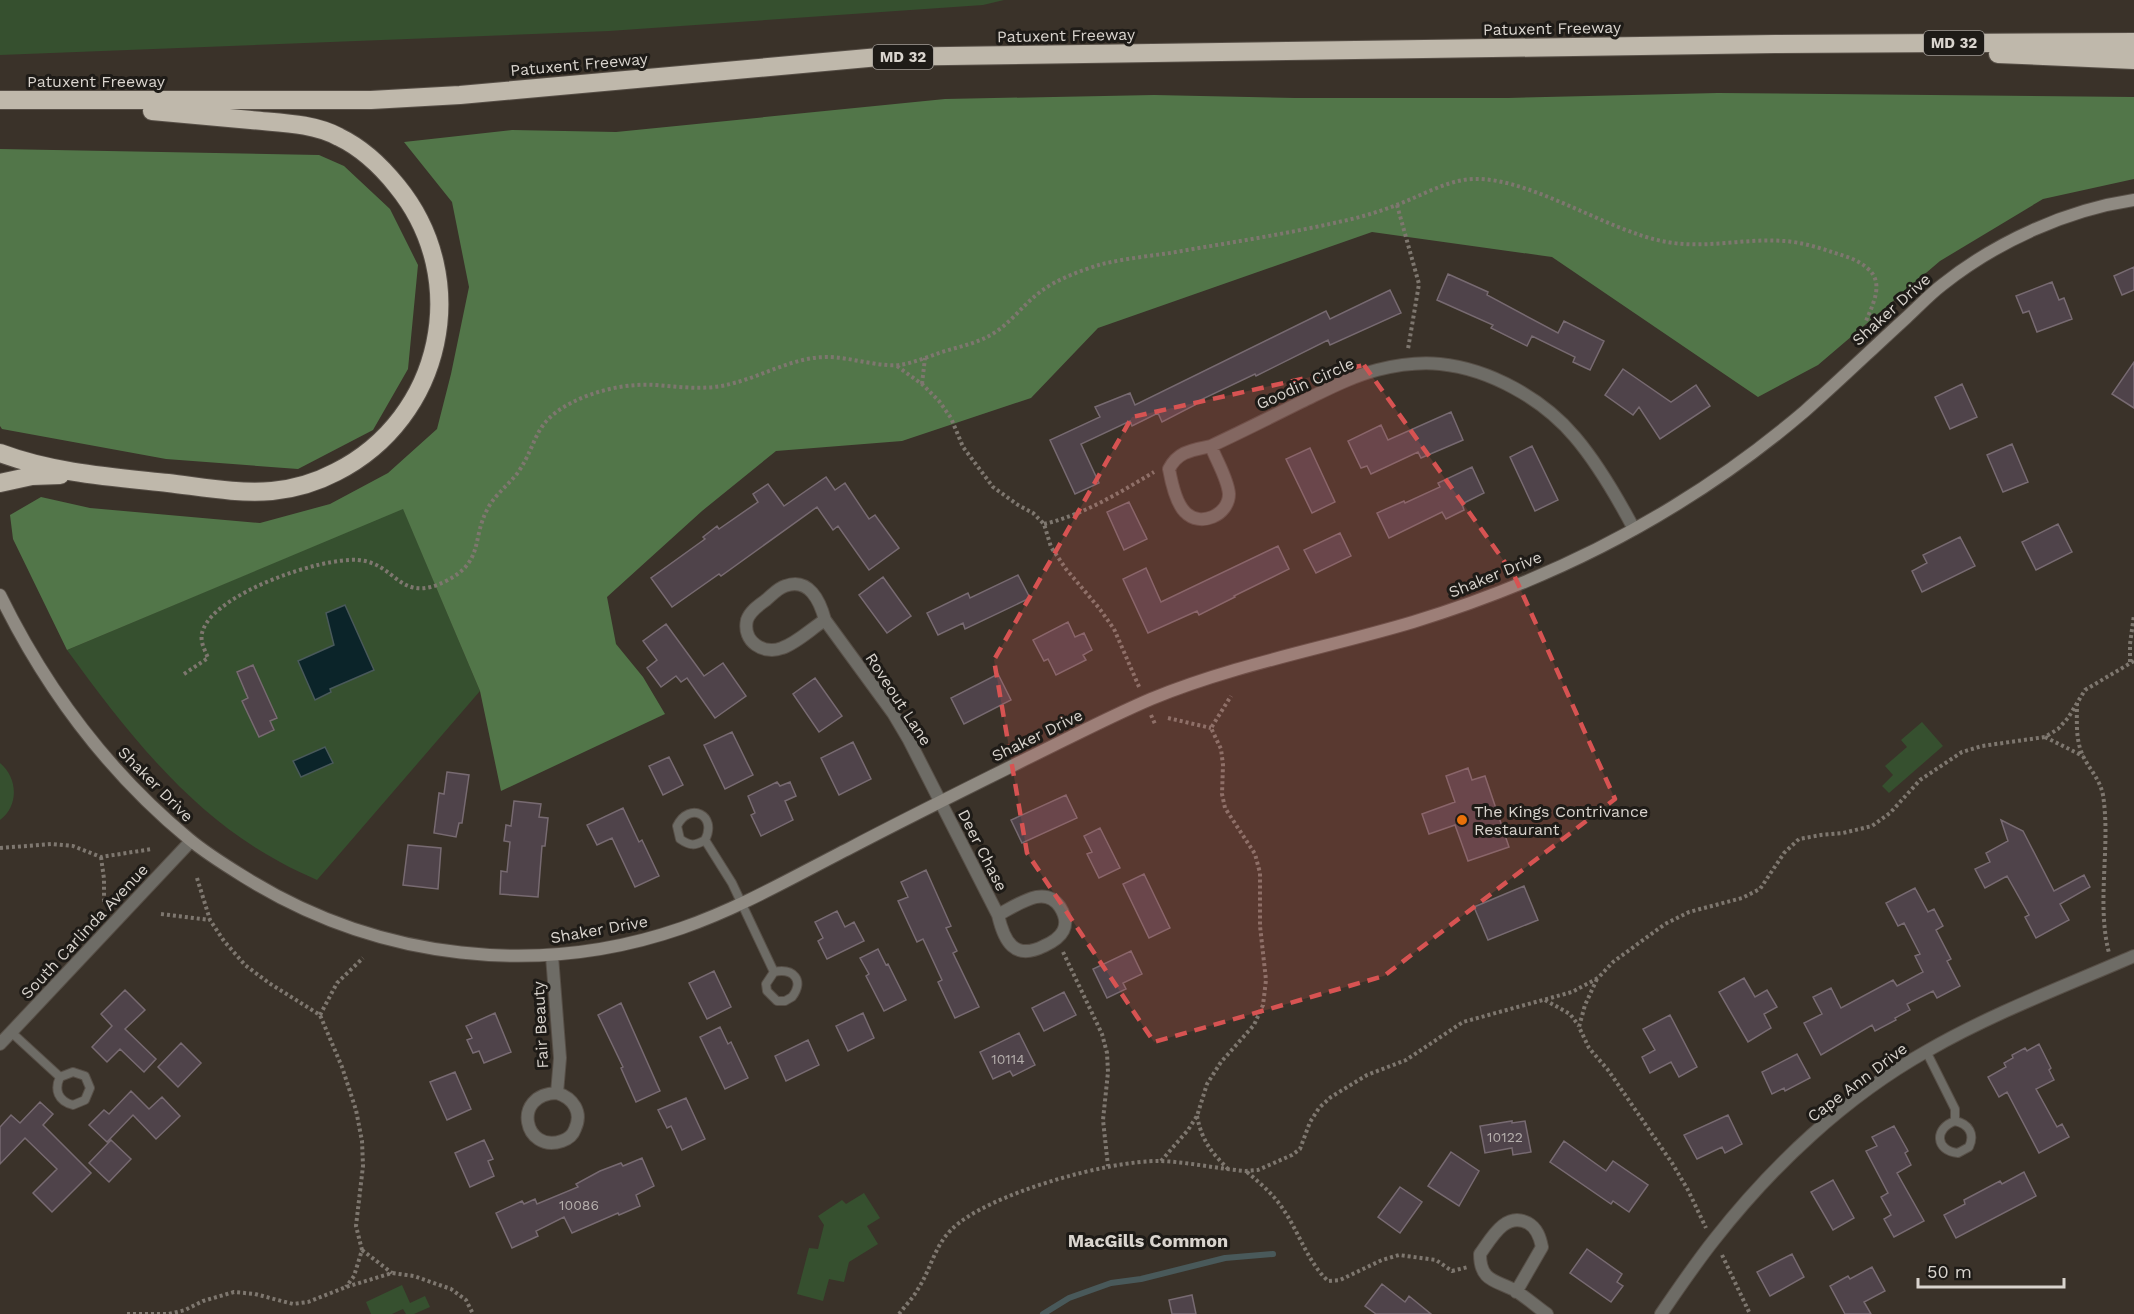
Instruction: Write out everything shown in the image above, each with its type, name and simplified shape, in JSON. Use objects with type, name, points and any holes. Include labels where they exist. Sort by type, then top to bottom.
[{"type":"highway","name":"Patuxent Freeway","points":[[0,100],[371,100],[460,95],[879,57],[1775,44],[2134,42]]},
{"type":"highway","points":[[1775,44],[2134,60]]},
{"type":"highway","points":[[0,453],[17,459],[86,473],[236,491],[273,491],[308,483],[334,473],[359,459],[385,437],[404,416],[419,391],[432,358],[438,323],[440,296],[435,261],[424,229],[409,201],[386,172],[362,151],[338,136],[314,128],[283,123],[33,100]]},
{"type":"highway","points":[[0,483],[32,476],[86,473]]},
{"type":"street","name":"Shaker Drive","points":[[0,595],[42,672],[74,720],[109,763],[191,841],[270,892],[311,913],[416,947],[463,954],[552,956],[604,948],[675,931],[742,903],[940,800],[1091,726],[1191,684],[1250,664],[1409,623],[1472,603],[1525,582],[1634,529],[1675,506],[1758,449],[1804,412],[1941,286],[1967,267],[2021,236],[2057,221],[2116,202],[2134,200]]},
{"type":"street","name":"Goodin Circle","points":[[1169,469],[1179,455],[1210,446],[1342,382],[1375,371],[1405,365],[1440,364],[1471,371],[1501,382],[1553,414],[1575,437],[1623,508],[1634,529]]},
{"type":"street","points":[[1169,469],[1171,482],[1184,511],[1191,516],[1203,519],[1215,516],[1225,509],[1229,501],[1229,490],[1210,446]]},
{"type":"street","name":"Roveout Lane","points":[[825,620],[784,648],[771,651],[759,648],[752,642],[747,631],[747,620],[753,611],[783,586],[794,584],[806,587],[814,593],[820,601],[825,620],[893,713],[940,800]]},
{"type":"street","name":"Deer Chase","points":[[940,800],[964,852],[998,915],[1002,932],[1009,944],[1018,950],[1027,952],[1036,950],[1057,940],[1064,932],[1066,922],[1058,903],[1051,898],[1032,898],[998,915]]},
{"type":"street","name":"South Carlinda Avenue","points":[[0,1044],[191,841]]},
{"type":"street","name":"Fair Beauty","points":[[552,956],[560,1058],[557,1093]]},
{"type":"street","name":"Cape Ann Drive","points":[[1661,1314],[1714,1240],[1770,1175],[1805,1142],[1865,1092],[1926,1051],[1993,1017],[2134,956]]},
{"type":"street","name":"Fair Beauty","points":[[546,1093],[557,1093],[565,1095],[573,1102],[578,1113],[578,1121],[574,1132],[567,1140],[545,1143],[529,1129],[527,1118],[530,1105],[546,1093]]},
{"type":"street","points":[[1516,1292],[1542,1247],[1539,1235],[1529,1224],[1516,1220],[1507,1222],[1499,1228],[1480,1254],[1480,1264],[1483,1272],[1489,1278],[1516,1292],[1547,1314]]},
{"type":"lane","points":[[705,840],[732,883],[774,972]]},
{"type":"lane","points":[[11,1032],[60,1077]]},
{"type":"lane","points":[[1926,1051],[1955,1109],[1955,1121]]},
{"type":"path","points":[[184,674],[208,658],[200,636],[205,624],[244,592],[274,578],[302,569],[358,560],[376,565],[406,587],[422,589],[442,583],[463,570],[475,554],[486,512],[499,492],[516,476],[543,423],[567,405],[591,394],[622,387],[654,385],[681,389],[709,388],[734,384],[801,360],[828,357],[897,366],[974,344],[995,332],[1041,291],[1068,277],[1102,264],[1358,218],[1466,179],[1490,180],[1528,191],[1642,237],[1671,243],[1783,241],[1820,248],[1853,259],[1871,270],[1875,277],[1877,295],[1866,321]]},
{"type":"path","points":[[1397,205],[1419,284],[1405,365]]},
{"type":"path","points":[[922,384],[926,358]]},
{"type":"path","points":[[897,366],[922,384],[939,401],[951,418],[963,447],[993,487],[1033,513],[1044,524],[1050,546],[1114,629],[1136,679]]},
{"type":"path","points":[[1044,524],[1063,520],[1155,472],[1169,469]]},
{"type":"path","points":[[899,1314],[919,1288],[939,1244],[953,1228],[986,1206],[1016,1193],[1108,1166],[1161,1161],[1246,1171],[1258,1170],[1292,1155],[1300,1149],[1310,1122],[1319,1108],[1331,1096],[1367,1075],[1406,1060],[1463,1022],[1572,992],[1598,978],[1614,962],[1665,924],[1689,912],[1742,898],[1760,889],[1784,853],[1799,840],[1872,826],[1890,813],[1920,780],[1962,752],[1982,746],[2002,745],[2045,737],[2058,729],[2068,718],[2085,690],[2132,662],[2130,644],[2134,615]]},
{"type":"path","points":[[1211,728],[1231,696]]},
{"type":"path","points":[[2078,702],[2078,733],[2084,757],[2098,778],[2103,794],[2106,941],[2112,965]]},
{"type":"path","points":[[1168,718],[1211,728]]},
{"type":"path","points":[[1161,1161],[1179,1143],[1197,1116],[1206,1084],[1221,1062],[1254,1025],[1263,1005],[1266,980],[1260,926],[1260,873],[1255,854],[1225,808],[1222,794],[1221,749],[1211,728]]},
{"type":"path","points":[[2045,737],[2084,757]]},
{"type":"path","points":[[0,848],[52,844],[73,846],[101,857],[152,849]]},
{"type":"path","points":[[101,857],[104,903]]},
{"type":"path","points":[[197,878],[210,920],[224,942],[245,965],[320,1015],[330,1034],[356,1110],[362,1141],[363,1166],[356,1226],[362,1250],[354,1276],[346,1287]]},
{"type":"path","points":[[161,914],[210,920]]},
{"type":"path","points":[[1057,940],[1102,1035],[1107,1053],[1108,1072],[1103,1120],[1108,1166]]},
{"type":"path","points":[[320,1015],[337,983],[363,958]]},
{"type":"path","points":[[1580,1027],[1585,1005],[1598,978]]},
{"type":"path","points":[[1545,1000],[1570,1014],[1580,1027],[1589,1048],[1608,1070],[1672,1163],[1714,1240],[1750,1314]]},
{"type":"path","points":[[1197,1116],[1200,1131],[1210,1152],[1229,1170]]},
{"type":"path","points":[[1246,1171],[1283,1208],[1312,1262],[1328,1281],[1340,1280],[1382,1260],[1399,1256],[1436,1260],[1452,1271],[1480,1264]]},
{"type":"path","points":[[362,1250],[392,1273]]},
{"type":"path","points":[[127,1314],[169,1314],[234,1292],[255,1294],[293,1304],[308,1302],[392,1273],[414,1276],[451,1289],[466,1300],[473,1314]]},
{"type":"highlighted area","points":[[1364,365],[1514,575],[1615,799],[1384,976],[1154,1042],[1027,853],[994,660],[1132,417]]},
{"type":"green space","points":[[0,0],[1004,0],[983,5],[609,31],[0,55]]},
{"type":"green space","points":[[1718,93],[2134,97],[2134,179],[2043,199],[1940,261],[1818,365],[1758,397],[1552,257],[1372,232],[1098,328],[1031,398],[902,441],[776,451],[702,511],[607,597],[616,644],[643,677],[665,714],[501,791],[480,691],[403,509],[67,650],[13,539],[10,515],[41,497],[90,508],[260,523],[330,504],[388,473],[437,429],[469,287],[452,202],[404,142],[512,130],[616,132],[945,99],[1154,95],[1295,98],[1508,98]]},
{"type":"green space","points":[[0,149],[319,155],[344,166],[390,209],[418,265],[408,369],[373,430],[298,469],[166,459],[2,429],[0,426]]},
{"type":"green space","points":[[403,508],[480,691],[317,880],[285,865],[247,842],[189,795],[137,740],[67,650]]},
{"type":"green space","points":[[1922,722],[1943,746],[1889,793],[1882,786],[1893,775],[1885,766],[1907,747],[1901,740]]},
{"type":"green space","points":[[0,763],[10,776],[14,792],[11,807],[0,820]]},
{"type":"green space","points":[[864,1193],[880,1218],[867,1226],[878,1244],[849,1262],[844,1282],[829,1279],[823,1301],[797,1294],[809,1248],[818,1249],[824,1225],[818,1216],[842,1200],[846,1204]]},
{"type":"green space","points":[[402,1285],[410,1303],[425,1296],[430,1307],[414,1314],[406,1314],[403,1309],[392,1314],[371,1314],[366,1302]]},
{"type":"water","points":[[345,605],[374,670],[330,689],[331,692],[315,700],[298,661],[334,645],[326,613]]},
{"type":"water","points":[[325,747],[333,763],[301,777],[293,761]]},
{"type":"building","points":[[2134,267],[2134,290],[2122,295],[2114,276]]},
{"type":"building","points":[[1448,274],[1488,292],[1487,295],[1558,333],[1564,321],[1604,341],[1590,370],[1573,362],[1575,357],[1532,336],[1527,346],[1491,328],[1493,325],[1437,300]]},
{"type":"building","points":[[2052,282],[2059,300],[2064,298],[2072,319],[2037,332],[2029,311],[2023,313],[2016,296]]},
{"type":"building","points":[[1390,290],[1401,313],[1330,345],[1328,340],[1256,376],[1255,374],[1194,403],[1195,405],[1162,422],[1158,413],[1132,426],[1130,421],[1081,444],[1099,483],[1075,494],[1050,440],[1100,417],[1095,407],[1130,393],[1135,405],[1326,311],[1330,319]]},
{"type":"building","points":[[2134,362],[2134,408],[2112,394]]},
{"type":"building","points":[[1623,369],[1671,402],[1696,385],[1710,406],[1660,439],[1639,407],[1633,415],[1605,395]]},
{"type":"building","points":[[1962,384],[1977,417],[1950,429],[1935,397]]},
{"type":"building","points":[[1451,412],[1463,440],[1421,458],[1418,452],[1371,474],[1367,466],[1361,468],[1348,441],[1381,425],[1388,440]]},
{"type":"building","points":[[2012,444],[2028,482],[2003,492],[1987,455]]},
{"type":"building","points":[[1532,446],[1558,500],[1535,511],[1510,457]]},
{"type":"building","points":[[1310,448],[1335,502],[1312,513],[1286,459]]},
{"type":"building","points":[[1472,467],[1484,493],[1462,504],[1464,510],[1446,519],[1442,512],[1389,538],[1377,513],[1440,487],[1438,483]]},
{"type":"building","points":[[826,477],[835,490],[845,483],[869,519],[875,515],[899,548],[869,570],[838,526],[833,530],[817,507],[721,576],[719,574],[672,607],[651,578],[705,539],[703,537],[717,526],[719,529],[758,502],[753,494],[768,484],[784,506]]},
{"type":"building","points":[[1129,502],[1147,539],[1124,550],[1107,512]]},
{"type":"building","points":[[2058,524],[2072,552],[2036,570],[2022,542]]},
{"type":"building","points":[[1340,533],[1351,556],[1316,573],[1304,550]]},
{"type":"building","points":[[1960,537],[1975,566],[1922,592],[1912,571],[1927,563],[1923,555]]},
{"type":"building","points":[[1278,546],[1289,569],[1199,615],[1197,611],[1148,633],[1123,579],[1146,568],[1161,602]]},
{"type":"building","points":[[1018,575],[1030,598],[965,629],[963,623],[938,635],[927,613],[968,593],[970,598]]},
{"type":"building","points":[[883,577],[911,616],[887,633],[859,595]]},
{"type":"building","points":[[1068,622],[1075,637],[1084,633],[1092,650],[1083,655],[1086,660],[1056,675],[1048,659],[1044,661],[1033,640]]},
{"type":"building","points":[[666,624],[704,676],[723,663],[746,696],[715,718],[687,678],[681,682],[676,676],[661,687],[647,668],[657,660],[643,641]]},
{"type":"building","points":[[253,665],[277,718],[270,721],[274,730],[259,737],[242,701],[248,698],[237,672]]},
{"type":"building","points":[[998,674],[1011,700],[964,724],[951,698]]},
{"type":"building","points":[[815,678],[842,716],[819,732],[793,694]]},
{"type":"building","points":[[732,732],[753,775],[725,789],[704,745]]},
{"type":"building","points":[[853,742],[871,779],[839,795],[821,758]]},
{"type":"building","points":[[669,757],[683,785],[663,795],[649,766]]},
{"type":"building","name":"The Kings Contrivance Restaurant","points":[[1468,768],[1472,780],[1485,776],[1509,847],[1468,861],[1455,825],[1429,834],[1422,814],[1455,802],[1446,776]]},
{"type":"building","points":[[447,772],[469,775],[462,823],[459,823],[456,837],[434,833],[439,793],[444,794]]},
{"type":"building","points":[[777,782],[780,786],[790,782],[796,796],[785,801],[793,820],[761,836],[751,815],[755,813],[748,796]]},
{"type":"building","points":[[1066,795],[1077,818],[1022,843],[1011,820]]},
{"type":"building","points":[[514,801],[541,804],[539,817],[548,818],[545,846],[542,846],[538,897],[500,894],[501,871],[507,872],[510,842],[504,841],[506,825],[511,826]]},
{"type":"building","points":[[623,808],[639,842],[642,840],[659,876],[635,887],[612,838],[597,845],[587,825]]},
{"type":"building","points":[[2001,820],[2023,831],[2054,891],[2084,875],[2090,887],[2060,904],[2069,920],[2036,938],[2025,917],[2029,915],[2007,876],[1985,888],[1975,869],[1990,862],[1986,853],[2008,841]]},
{"type":"building","points":[[1100,828],[1120,868],[1099,878],[1087,854],[1092,852],[1084,836]]},
{"type":"building","points":[[408,845],[441,848],[438,889],[403,885]]},
{"type":"building","points":[[926,870],[951,926],[946,928],[957,951],[953,953],[979,1007],[955,1018],[938,982],[942,980],[923,939],[917,942],[898,901],[908,897],[901,882]]},
{"type":"building","points":[[1144,874],[1170,928],[1149,938],[1123,884]]},
{"type":"building","points":[[1524,886],[1538,920],[1488,940],[1474,907]]},
{"type":"building","points":[[1915,888],[1928,912],[1934,909],[1943,926],[1936,930],[1951,959],[1947,961],[1960,986],[1937,998],[1933,991],[1907,1004],[1910,1010],[1895,1018],[1896,1020],[1875,1031],[1872,1025],[1821,1055],[1804,1023],[1822,1014],[1813,997],[1831,988],[1841,1008],[1893,980],[1897,986],[1923,972],[1915,956],[1920,954],[1904,923],[1898,926],[1886,903]]},
{"type":"building","points":[[837,911],[845,927],[854,922],[864,941],[827,959],[818,941],[823,938],[815,922]]},
{"type":"building","points":[[878,949],[906,1000],[884,1011],[866,976],[869,974],[860,958]]},
{"type":"building","points":[[1131,951],[1142,974],[1123,983],[1126,989],[1107,998],[1093,969]]},
{"type":"building","points":[[714,971],[731,1007],[707,1019],[689,983]]},
{"type":"building","points":[[1744,978],[1755,997],[1767,990],[1777,1007],[1764,1014],[1771,1028],[1748,1042],[1719,992]]},
{"type":"building","points":[[125,990],[145,1010],[125,1029],[156,1059],[144,1072],[120,1049],[107,1062],[92,1047],[112,1026],[101,1014]]},
{"type":"building","points":[[1064,992],[1076,1015],[1044,1031],[1032,1008]]},
{"type":"building","points":[[621,1003],[660,1091],[636,1102],[621,1068],[623,1067],[598,1015]]},
{"type":"building","points":[[495,1013],[511,1052],[484,1063],[479,1051],[473,1053],[467,1040],[472,1038],[466,1026]]},
{"type":"building","points":[[863,1013],[874,1038],[848,1051],[836,1026]]},
{"type":"building","points":[[1670,1015],[1697,1067],[1679,1077],[1671,1062],[1650,1073],[1642,1057],[1655,1050],[1643,1029]]},
{"type":"building","points":[[720,1027],[728,1044],[731,1042],[748,1078],[725,1089],[700,1037]]},
{"type":"building","points":[[1019,1033],[1035,1065],[1013,1076],[1010,1071],[993,1079],[980,1052]]},
{"type":"building","points":[[808,1040],[819,1065],[786,1081],[775,1056]]},
{"type":"building","points":[[181,1043],[201,1063],[178,1087],[158,1067]]},
{"type":"building","points":[[2039,1044],[2051,1068],[2049,1070],[2054,1080],[2036,1089],[2057,1127],[2062,1124],[2069,1137],[2039,1153],[2007,1092],[1999,1097],[1988,1077],[2006,1067],[2004,1063],[2013,1058],[2012,1055],[2025,1048],[2027,1051]]},
{"type":"building","points":[[1797,1054],[1810,1078],[1785,1091],[1784,1088],[1772,1094],[1762,1072]]},
{"type":"building","points":[[455,1072],[471,1109],[447,1120],[430,1082]]},
{"type":"building","points":[[131,1091],[149,1109],[162,1097],[180,1116],[156,1139],[133,1115],[107,1142],[89,1125],[104,1110],[109,1114]]},
{"type":"building","points":[[686,1098],[705,1139],[682,1150],[671,1126],[667,1128],[658,1110]]},
{"type":"building","points":[[40,1102],[53,1114],[43,1125],[91,1173],[52,1212],[33,1193],[57,1169],[25,1138],[0,1164],[0,1127],[11,1115],[20,1123]]},
{"type":"building","points":[[1728,1115],[1742,1144],[1725,1153],[1722,1147],[1697,1159],[1684,1135]]},
{"type":"building","points":[[1512,1121],[1512,1123],[1525,1121],[1531,1152],[1513,1155],[1512,1148],[1485,1153],[1480,1126]]},
{"type":"building","points":[[1894,1126],[1908,1151],[1905,1153],[1911,1165],[1897,1173],[1924,1221],[1894,1237],[1884,1219],[1891,1215],[1881,1197],[1888,1193],[1866,1151],[1877,1146],[1872,1137]]},
{"type":"building","points":[[111,1140],[131,1159],[109,1182],[89,1163]]},
{"type":"building","points":[[484,1140],[493,1159],[488,1161],[494,1176],[470,1187],[455,1153]]},
{"type":"building","points":[[1564,1141],[1606,1171],[1613,1161],[1648,1185],[1629,1212],[1613,1201],[1611,1204],[1550,1162]]},
{"type":"building","points":[[1451,1152],[1479,1171],[1459,1206],[1428,1186]]},
{"type":"building","points":[[642,1158],[654,1186],[636,1195],[640,1206],[572,1233],[564,1217],[536,1231],[538,1236],[512,1248],[496,1213],[522,1201],[524,1204],[535,1199],[537,1204],[578,1187],[576,1184],[600,1171],[621,1163],[623,1166]]},
{"type":"building","points":[[2024,1172],[2036,1196],[1956,1238],[1944,1215],[1965,1204],[1964,1200],[2000,1181],[2002,1184]]},
{"type":"building","points":[[1833,1180],[1854,1218],[1833,1230],[1811,1192]]},
{"type":"building","points":[[1400,1187],[1422,1202],[1400,1233],[1378,1217]]},
{"type":"building","points":[[1587,1249],[1622,1274],[1617,1282],[1623,1286],[1611,1302],[1570,1273]]},
{"type":"building","points":[[1792,1254],[1804,1277],[1770,1296],[1757,1272]]},
{"type":"building","points":[[1872,1267],[1885,1291],[1864,1302],[1871,1314],[1845,1314],[1830,1286],[1848,1276],[1850,1279]]},
{"type":"building","points":[[1382,1284],[1405,1302],[1409,1296],[1431,1314],[1376,1314],[1365,1306]]},
{"type":"building","points":[[1192,1295],[1196,1314],[1172,1314],[1169,1300]]},
{"type":"waterway","points":[[1043,1314],[1069,1298],[1111,1283],[1141,1279],[1225,1258],[1273,1254]]},
{"type":"place","name":"The Kings Contrivance Restaurant","points":[[1462,820]]},
{"type":"district","name":"MacGills Common","points":[[1148,1241]]}]
